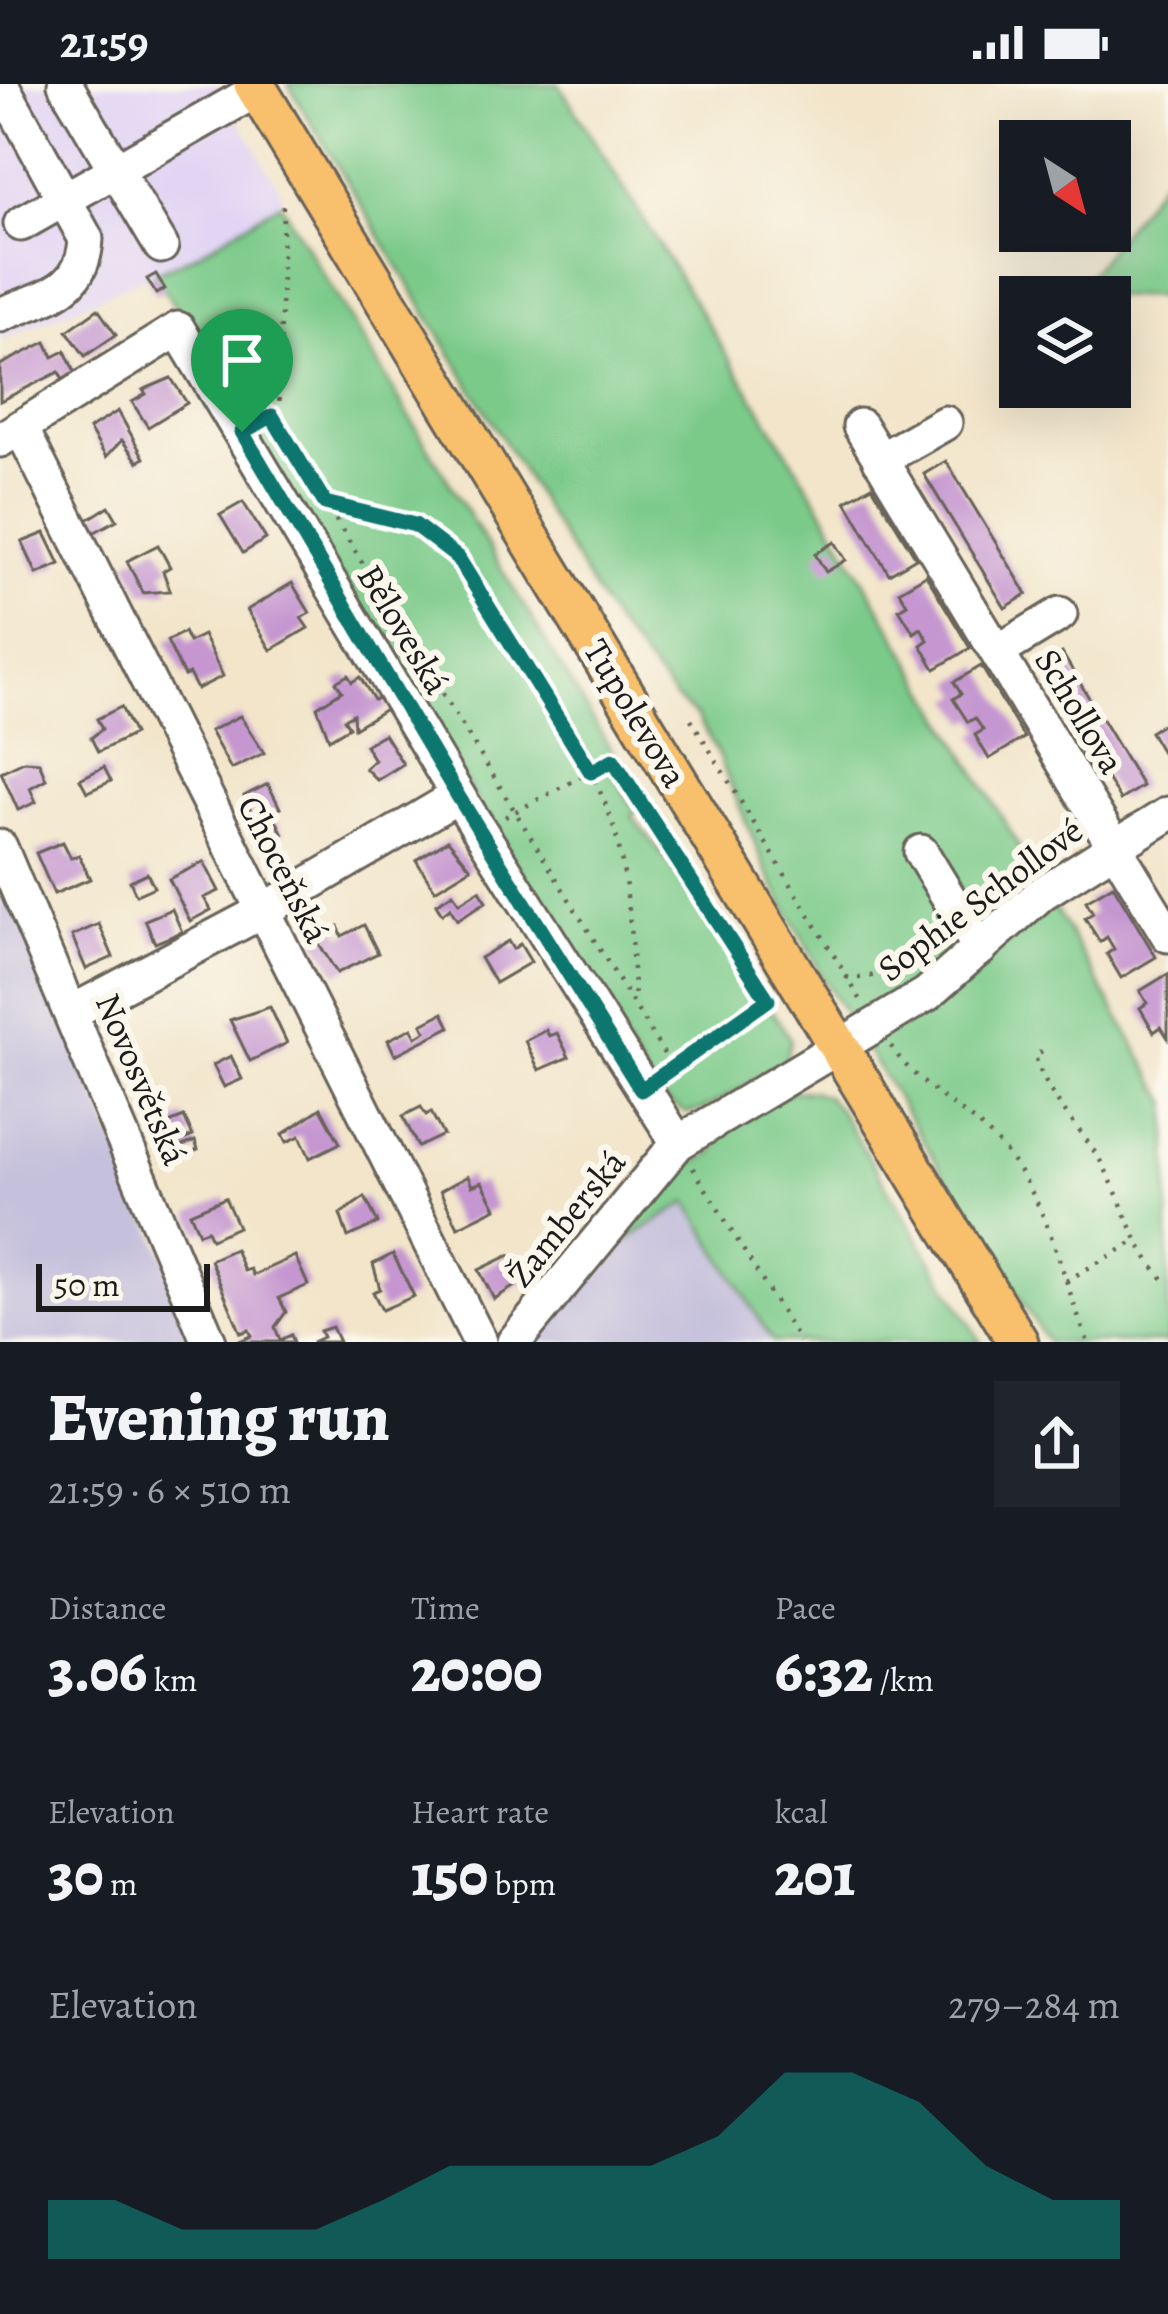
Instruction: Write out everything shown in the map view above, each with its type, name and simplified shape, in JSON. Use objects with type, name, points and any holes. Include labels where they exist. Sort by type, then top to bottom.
[{"type":"main road","name":"Tupolevova","points":[[256,87],[1018,1342]]},
{"type":"street","points":[[0,315],[72,284],[85,263],[86,238],[1,84]]},
{"type":"street","points":[[64,84],[160,246]]},
{"type":"street","points":[[21,224],[256,87]]},
{"type":"street","name":"Běloveská","points":[[11,435],[178,329],[479,831],[678,1143]]},
{"type":"street","points":[[880,460],[945,423]]},
{"type":"street","name":"Schollova","points":[[860,426],[1168,935]]},
{"type":"street","name":"Choceňská","points":[[11,435],[480,1342]]},
{"type":"street","name":"Schollova","points":[[999,651],[1060,614]]},
{"type":"street","points":[[72,1012],[261,912],[458,796]]},
{"type":"street","name":"Sophie Schollové","points":[[678,1143],[927,994],[1042,893],[1168,814]]},
{"type":"street","name":"Novosvětská","points":[[0,847],[209,1342]]},
{"type":"street","points":[[921,852],[980,950]]},
{"type":"street","name":"Žamberská","points":[[514,1342],[678,1143]]},
{"type":"path","points":[[279,428],[283,203]]},
{"type":"path","points":[[242,432],[272,416],[674,1070]]},
{"type":"path","points":[[325,503],[415,525],[458,558],[591,772],[608,807],[626,887],[636,1007]]},
{"type":"path","points":[[691,719],[864,1004]]},
{"type":"path","points":[[479,831],[613,760],[768,1000],[641,1090]]},
{"type":"path","points":[[889,1043],[921,1081],[1006,1151],[1038,1198],[1088,1342]]},
{"type":"path","points":[[1042,1051],[1035,1055],[1041,1077],[1121,1197],[1134,1242],[1168,1284]]},
{"type":"path","points":[[678,1143],[800,1342]]},
{"type":"path","points":[[1066,1281],[1134,1242]]},
{"type":"shaded area","points":[[0,84],[218,84],[283,195],[280,203],[194,256],[0,340]]},
{"type":"shaded area","points":[[0,873],[201,1342],[0,1342]]},
{"type":"shaded area","points":[[688,1201],[773,1342],[535,1342],[592,1261]]},
{"type":"green space","points":[[288,84],[559,84],[817,500],[1168,1102],[1168,1342],[1047,1342],[826,983],[768,874],[714,746],[696,716],[677,700],[613,622]]},
{"type":"green space","points":[[1168,171],[1168,296],[1131,296],[1131,276],[1088,276],[1106,252],[1131,252],[1131,220]]},
{"type":"green space","points":[[280,203],[616,758],[607,763],[636,812],[632,816],[715,923],[791,1040],[784,1064],[702,1110],[686,1113],[657,1095],[154,273],[194,256]],"holes":[[[233,337],[263,375],[236,391],[215,348]]]},
{"type":"green space","points":[[789,1092],[826,1096],[841,1112],[981,1342],[773,1342],[688,1202],[592,1261],[665,1175],[712,1154],[726,1129]]},
{"type":"building","points":[[156,274],[165,289],[156,294],[147,279]]},
{"type":"building","points":[[98,309],[116,335],[85,356],[67,331]]},
{"type":"building","points":[[233,337],[252,367],[257,364],[263,375],[236,391],[215,348]]},
{"type":"building","points":[[46,342],[53,357],[65,351],[75,373],[63,380],[59,372],[0,401],[0,365]]},
{"type":"building","points":[[171,378],[187,403],[148,427],[132,402],[146,394],[143,390]]},
{"type":"building","points":[[118,411],[144,458],[138,462],[122,440],[106,457],[89,429]]},
{"type":"building","points":[[946,461],[1027,594],[1005,608],[924,474]]},
{"type":"building","points":[[872,486],[916,558],[889,574],[846,501]]},
{"type":"building","points":[[243,502],[266,539],[243,553],[220,515]]},
{"type":"building","points":[[109,506],[117,520],[93,533],[87,520]]},
{"type":"building","points":[[45,533],[60,564],[37,574],[22,542]]},
{"type":"building","points":[[835,542],[846,560],[826,572],[815,554]]},
{"type":"building","points":[[158,545],[170,567],[163,571],[170,591],[143,593],[127,561]]},
{"type":"building","points":[[926,575],[970,648],[935,669],[921,645],[928,640],[921,628],[914,633],[899,609],[907,604],[899,591]]},
{"type":"building","points":[[292,583],[310,613],[301,618],[308,628],[271,650],[247,610]]},
{"type":"building","points":[[184,632],[189,642],[203,635],[223,676],[197,689],[189,674],[184,676],[167,641]]},
{"type":"building","points":[[1062,653],[1142,786],[1120,800],[1040,666]]},
{"type":"building","points":[[981,666],[1024,738],[989,759],[975,735],[983,730],[975,718],[968,722],[953,699],[961,694],[954,682]]},
{"type":"building","points":[[348,675],[352,682],[360,677],[374,700],[382,696],[389,707],[354,728],[353,714],[344,719],[349,727],[329,739],[317,707],[342,691],[336,682]]},
{"type":"building","points":[[121,707],[134,734],[98,752],[91,738],[102,729],[97,719]]},
{"type":"building","points":[[240,716],[264,753],[231,769],[210,731]]},
{"type":"building","points":[[1168,721],[1168,762],[1150,732]]},
{"type":"building","points":[[384,734],[403,764],[377,780],[365,768],[374,760],[365,745]]},
{"type":"building","points":[[24,761],[39,762],[46,779],[30,788],[36,802],[18,810],[1,772]]},
{"type":"building","points":[[104,767],[111,781],[87,792],[80,779]]},
{"type":"building","points":[[268,784],[280,808],[272,812],[283,834],[264,843],[251,826],[254,817],[244,796]]},
{"type":"building","points":[[448,840],[471,868],[435,890],[416,860]]},
{"type":"building","points":[[63,842],[71,858],[79,855],[90,879],[54,894],[36,853]]},
{"type":"building","points":[[204,862],[219,891],[204,898],[211,910],[190,921],[169,879]]},
{"type":"building","points":[[147,873],[154,887],[136,895],[130,881]]},
{"type":"building","points":[[1113,885],[1156,957],[1121,978],[1107,954],[1114,949],[1107,937],[1100,942],[1085,918],[1093,913],[1086,901]]},
{"type":"building","points":[[480,890],[486,902],[457,920],[450,908],[442,914],[436,904],[453,893],[459,903]]},
{"type":"building","points":[[172,909],[182,932],[155,943],[145,920]]},
{"type":"building","points":[[99,924],[113,957],[86,969],[72,936]]},
{"type":"building","points":[[364,925],[378,953],[337,973],[315,937],[338,926],[342,936]]},
{"type":"building","points":[[508,941],[513,949],[520,944],[531,962],[495,983],[480,958]]},
{"type":"building","points":[[1168,974],[1168,1038],[1161,1027],[1154,1032],[1140,1008],[1147,1003],[1140,991]]},
{"type":"building","points":[[270,1007],[287,1043],[250,1061],[230,1020]]},
{"type":"building","points":[[443,1013],[450,1027],[395,1055],[388,1040],[412,1028],[416,1037],[426,1031],[422,1024]]},
{"type":"building","points":[[546,1030],[549,1036],[557,1033],[569,1057],[539,1070],[525,1041]]},
{"type":"building","points":[[231,1056],[242,1079],[224,1087],[213,1065]]},
{"type":"building","points":[[421,1107],[426,1115],[431,1112],[443,1135],[418,1147],[403,1116]]},
{"type":"building","points":[[321,1108],[340,1143],[310,1158],[300,1136],[287,1142],[283,1134]]},
{"type":"building","points":[[184,1117],[193,1136],[178,1142],[180,1147],[195,1141],[198,1150],[169,1162],[154,1129]]},
{"type":"building","points":[[468,1176],[472,1186],[482,1182],[496,1208],[458,1227],[440,1191]]},
{"type":"building","points":[[365,1197],[378,1223],[348,1237],[340,1214]]},
{"type":"building","points":[[225,1198],[238,1227],[211,1239],[207,1230],[199,1233],[190,1213]]},
{"type":"building","points":[[235,1249],[244,1271],[250,1269],[253,1275],[295,1256],[308,1285],[279,1298],[286,1312],[275,1327],[280,1340],[291,1335],[294,1342],[237,1342],[252,1336],[249,1330],[241,1333],[210,1260]]},
{"type":"building","points":[[393,1254],[414,1296],[382,1310],[373,1292],[380,1289],[373,1264]]},
{"type":"building","points":[[510,1255],[523,1281],[494,1299],[479,1270]]},
{"type":"building","points":[[332,1327],[339,1342],[312,1342],[323,1337],[320,1331]]},
{"type":"route","points":[[272,416],[325,503],[415,525],[458,558],[485,594],[591,772],[613,760],[768,1000],[641,1090],[458,796],[242,432],[272,416]]}]
